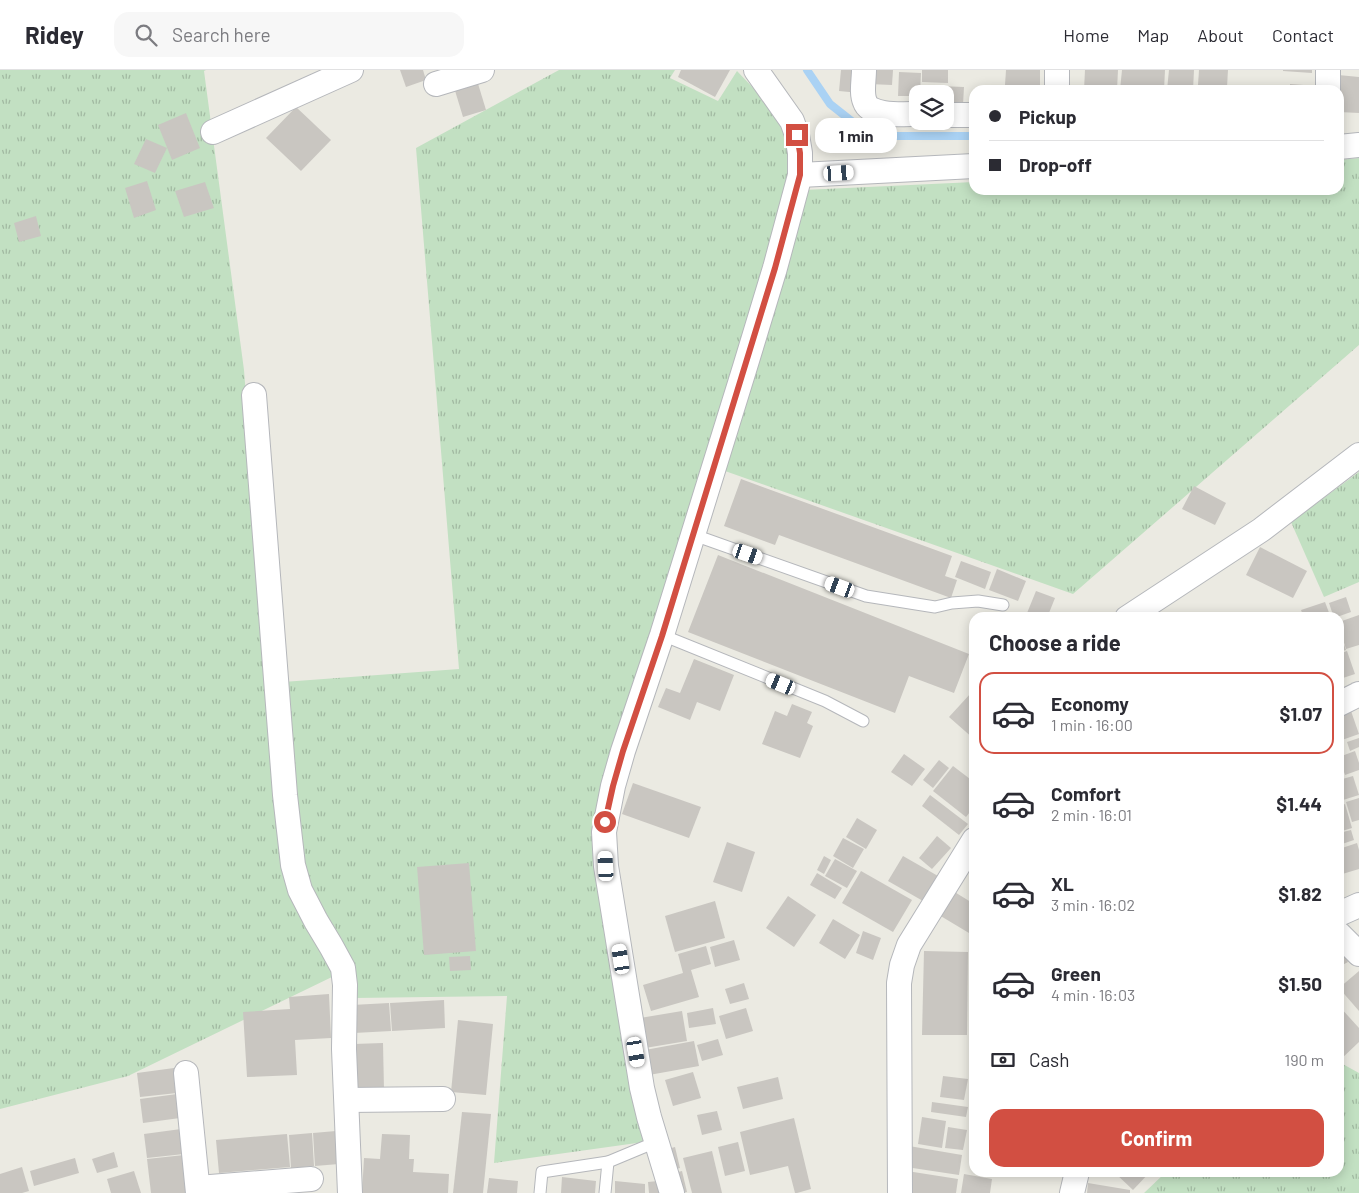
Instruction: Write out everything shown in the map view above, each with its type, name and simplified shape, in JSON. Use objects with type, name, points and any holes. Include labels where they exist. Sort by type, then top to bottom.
[{"type":"street","points":[[213,132],[351,70]]},
{"type":"street","points":[[436,84],[482,70]]},
{"type":"street","points":[[672,1193],[642,1088],[606,866],[604,832],[613,786],[623,751],[694,535],[775,268],[800,175],[800,153],[792,121],[756,70]]},
{"type":"street","points":[[864,70],[864,101],[871,110],[882,113],[909,114]]},
{"type":"street","points":[[1057,70],[1057,85]]},
{"type":"street","points":[[1328,70],[1328,85]]},
{"type":"street","points":[[954,115],[969,115]]},
{"type":"street","points":[[1344,146],[1359,144]]},
{"type":"street","points":[[800,175],[969,166]]},
{"type":"street","points":[[254,395],[292,865],[304,898],[343,968],[345,985],[344,1049],[350,1193]]},
{"type":"street","points":[[1136,612],[1261,530],[1359,455]]},
{"type":"street","points":[[1344,702],[1359,694]]},
{"type":"street","points":[[900,1193],[899,983],[902,965],[909,945],[969,848]]},
{"type":"street","points":[[1344,912],[1359,905]]},
{"type":"street","points":[[1344,939],[1359,954]]},
{"type":"street","points":[[186,1073],[198,1191],[311,1179]]},
{"type":"street","points":[[347,1100],[443,1098]]},
{"type":"street","points":[[1072,1193],[1076,1177]]},
{"type":"lane","points":[[694,535],[866,596],[935,607],[952,603],[978,601],[1003,605]]},
{"type":"lane","points":[[662,636],[825,701],[863,721]]},
{"type":"lane","points":[[540,1193],[542,1172],[608,1162],[656,1142]]},
{"type":"lane","points":[[605,1193],[608,1162]]},
{"type":"green space","points":[[0,70],[206,70],[204,71],[244,370],[280,837],[308,924],[334,976],[128,1076],[0,1109]]},
{"type":"green space","points":[[559,70],[675,70],[670,78],[718,101],[737,71],[779,115],[789,132],[792,177],[598,822],[644,1142],[494,1163],[507,996],[354,998],[306,885],[283,682],[459,669],[416,148]]},
{"type":"green space","points":[[1359,158],[1359,345],[1073,594],[725,471],[804,190],[969,182],[969,195],[1344,195],[1344,160]]},
{"type":"green space","points":[[1359,472],[1359,582],[1324,597],[1291,522]]},
{"type":"green space","points":[[1344,1065],[1359,1073],[1359,1193],[1144,1193],[1161,1177],[1344,1177]]},
{"type":"building","points":[[400,70],[423,70],[426,80],[406,87]]},
{"type":"building","points":[[681,70],[730,70],[715,97],[678,77]]},
{"type":"building","points":[[841,70],[862,70],[860,93],[839,91]]},
{"type":"building","points":[[869,70],[893,70],[892,85],[869,84]]},
{"type":"building","points":[[922,70],[948,70],[948,83],[922,82]]},
{"type":"building","points":[[1006,70],[1040,70],[1040,85],[1005,85]]},
{"type":"building","points":[[1085,70],[1118,70],[1117,85],[1084,85]]},
{"type":"building","points":[[1122,70],[1165,70],[1164,85],[1120,85]]},
{"type":"building","points":[[1169,70],[1194,70],[1193,85],[1168,85]]},
{"type":"building","points":[[1199,70],[1228,70],[1227,85],[1198,85]]},
{"type":"building","points":[[1312,70],[1312,73],[1283,71]]},
{"type":"building","points":[[899,72],[921,73],[920,85],[909,85],[909,96],[898,96]]},
{"type":"building","points":[[1328,74],[1359,77],[1359,113],[1344,112],[1344,85],[1336,85]]},
{"type":"building","points":[[476,77],[486,110],[463,117],[453,84]]},
{"type":"building","points":[[954,87],[964,87],[963,105],[954,104]]},
{"type":"building","points":[[296,107],[331,140],[301,171],[266,138]]},
{"type":"building","points":[[186,113],[200,148],[172,160],[158,125]]},
{"type":"building","points":[[146,139],[167,148],[155,173],[134,164]]},
{"type":"building","points":[[147,181],[156,210],[134,218],[125,188]]},
{"type":"building","points":[[205,182],[214,208],[184,217],[175,191]]},
{"type":"building","points":[[36,216],[41,236],[19,242],[14,223]]},
{"type":"building","points":[[741,479],[952,556],[945,576],[957,580],[951,598],[779,535],[775,545],[724,526]]},
{"type":"building","points":[[1194,486],[1226,503],[1215,525],[1182,509]]},
{"type":"building","points":[[1260,547],[1307,571],[1293,598],[1246,575]]},
{"type":"building","points":[[718,555],[969,654],[954,693],[909,676],[895,713],[688,632]]},
{"type":"building","points":[[961,561],[991,572],[985,589],[955,577]]},
{"type":"building","points":[[997,569],[1026,581],[1018,601],[989,590]]},
{"type":"building","points":[[1036,591],[1055,598],[1049,612],[1027,612]]},
{"type":"building","points":[[1346,597],[1351,612],[1344,614],[1344,612],[1332,612],[1329,603]]},
{"type":"building","points":[[1325,602],[1329,612],[1302,612],[1301,610]]},
{"type":"building","points":[[1359,615],[1359,645],[1346,649],[1344,643],[1344,620]]},
{"type":"building","points":[[1347,651],[1355,674],[1344,678],[1344,652]]},
{"type":"building","points":[[694,659],[734,675],[720,711],[697,702],[690,720],[658,707],[666,688],[680,693]]},
{"type":"building","points":[[969,695],[969,735],[949,717]]},
{"type":"building","points":[[792,704],[812,712],[807,723],[813,726],[800,758],[762,744],[775,711],[787,716]]},
{"type":"building","points":[[1351,711],[1359,734],[1344,739],[1344,714]]},
{"type":"building","points":[[1359,738],[1359,747],[1350,751],[1347,742]]},
{"type":"building","points":[[1355,751],[1359,770],[1345,775],[1344,755]]},
{"type":"building","points":[[904,754],[925,769],[912,786],[891,772]]},
{"type":"building","points":[[939,760],[949,768],[933,788],[923,780]]},
{"type":"building","points":[[953,766],[969,778],[969,813],[966,817],[933,791]]},
{"type":"building","points":[[1353,776],[1359,795],[1344,800],[1344,779]]},
{"type":"building","points":[[633,783],[701,807],[689,838],[622,814]]},
{"type":"building","points":[[930,795],[968,824],[959,835],[922,806]]},
{"type":"building","points":[[1359,798],[1359,820],[1352,822],[1346,802]]},
{"type":"building","points":[[1344,804],[1352,828],[1344,830]]},
{"type":"building","points":[[857,818],[877,830],[866,849],[846,837]]},
{"type":"building","points":[[1351,830],[1354,840],[1344,843],[1344,832]]},
{"type":"building","points":[[937,836],[951,848],[932,869],[919,858]]},
{"type":"building","points":[[843,838],[864,849],[853,868],[833,856]]},
{"type":"building","points":[[727,842],[755,852],[742,892],[713,882]]},
{"type":"building","points":[[1357,843],[1359,869],[1344,874],[1344,847]]},
{"type":"building","points":[[824,856],[831,860],[824,874],[817,870]]},
{"type":"building","points":[[903,856],[938,876],[923,901],[888,881]]},
{"type":"building","points":[[835,859],[857,871],[847,888],[825,876]]},
{"type":"building","points":[[469,863],[476,951],[424,955],[417,867]]},
{"type":"building","points":[[861,871],[912,900],[893,932],[842,903]]},
{"type":"building","points":[[817,873],[842,888],[835,899],[810,885]]},
{"type":"building","points":[[953,891],[969,901],[969,933],[939,915]]},
{"type":"building","points":[[788,896],[816,915],[794,947],[766,928]]},
{"type":"building","points":[[715,901],[725,938],[675,952],[665,916]]},
{"type":"building","points":[[833,919],[860,935],[845,959],[819,943]]},
{"type":"building","points":[[863,931],[881,938],[873,960],[856,953]]},
{"type":"building","points":[[734,940],[740,960],[715,967],[710,947]]},
{"type":"building","points":[[706,946],[711,964],[691,970],[699,997],[651,1011],[643,985],[683,973],[678,954]]},
{"type":"building","points":[[924,951],[968,952],[967,1035],[922,1035]]},
{"type":"building","points":[[470,956],[471,970],[450,971],[449,957]]},
{"type":"building","points":[[1344,956],[1348,962],[1344,964]]},
{"type":"building","points":[[1359,971],[1359,1011],[1344,994],[1344,984]]},
{"type":"building","points":[[744,983],[749,999],[730,1004],[725,989]]},
{"type":"building","points":[[329,994],[331,1038],[295,1040],[297,1075],[247,1077],[243,1012],[290,1009],[289,997]]},
{"type":"building","points":[[444,1000],[445,1028],[392,1031],[390,1003]]},
{"type":"building","points":[[389,1003],[391,1031],[354,1033],[352,1005]]},
{"type":"building","points":[[713,1008],[716,1024],[689,1028],[687,1013]]},
{"type":"building","points":[[746,1008],[753,1031],[726,1039],[719,1016]]},
{"type":"building","points":[[682,1011],[687,1041],[645,1048],[640,1018]]},
{"type":"building","points":[[1344,1012],[1359,1028],[1359,1042],[1344,1056]]},
{"type":"building","points":[[458,1020],[493,1024],[486,1095],[451,1092]]},
{"type":"building","points":[[718,1039],[723,1055],[702,1061],[697,1045]]},
{"type":"building","points":[[694,1041],[699,1066],[649,1075],[645,1050]]},
{"type":"building","points":[[383,1043],[384,1090],[356,1091],[354,1044]]},
{"type":"building","points":[[174,1068],[177,1093],[140,1097],[137,1073]]},
{"type":"building","points":[[693,1072],[701,1098],[673,1106],[665,1080]]},
{"type":"building","points":[[943,1076],[968,1079],[964,1100],[940,1097]]},
{"type":"building","points":[[778,1077],[783,1099],[743,1109],[737,1087]]},
{"type":"building","points":[[177,1094],[180,1118],[143,1123],[140,1099]]},
{"type":"building","points":[[932,1102],[968,1107],[966,1117],[931,1112]]},
{"type":"building","points":[[717,1111],[722,1130],[702,1135],[697,1115]]},
{"type":"building","points":[[462,1112],[491,1114],[483,1193],[453,1193]]},
{"type":"building","points":[[922,1117],[946,1121],[942,1148],[918,1144]]},
{"type":"building","points":[[794,1118],[811,1189],[797,1193],[795,1193],[788,1166],[750,1175],[740,1132]]},
{"type":"building","points":[[948,1127],[967,1130],[963,1150],[945,1148]]},
{"type":"building","points":[[181,1129],[184,1154],[147,1158],[144,1134]]},
{"type":"building","points":[[336,1131],[339,1164],[315,1166],[313,1133]]},
{"type":"building","points":[[312,1133],[314,1166],[291,1168],[289,1135]]},
{"type":"building","points":[[287,1134],[290,1167],[219,1173],[216,1140]]},
{"type":"building","points":[[382,1134],[410,1135],[409,1159],[414,1159],[413,1172],[449,1174],[448,1193],[362,1193],[364,1158],[380,1159]]},
{"type":"building","points":[[738,1142],[745,1171],[725,1176],[718,1147]]},
{"type":"building","points":[[909,1146],[962,1155],[959,1175],[906,1167]]},
{"type":"building","points":[[675,1147],[680,1168],[669,1171],[664,1150]]},
{"type":"building","points":[[712,1151],[722,1193],[692,1193],[683,1158]]},
{"type":"building","points":[[114,1152],[118,1167],[97,1173],[92,1159]]},
{"type":"building","points":[[184,1155],[189,1193],[151,1193],[147,1159]]},
{"type":"building","points":[[75,1158],[79,1173],[34,1186],[30,1171]]},
{"type":"building","points":[[22,1167],[29,1191],[22,1193],[0,1193],[0,1174]]},
{"type":"building","points":[[134,1171],[141,1193],[111,1193],[107,1179]]},
{"type":"building","points":[[682,1171],[687,1192],[683,1193],[670,1174]]},
{"type":"building","points":[[907,1171],[958,1179],[956,1193],[904,1193]]},
{"type":"building","points":[[964,1174],[969,1175],[969,1177],[992,1179],[990,1193],[961,1193]]},
{"type":"building","points":[[562,1177],[596,1181],[595,1193],[561,1193]]},
{"type":"building","points":[[1119,1177],[1145,1177],[1133,1190]]},
{"type":"building","points":[[489,1178],[518,1181],[517,1193],[487,1193]]},
{"type":"building","points":[[615,1181],[645,1184],[645,1193],[615,1193]]},
{"type":"building","points":[[658,1181],[659,1193],[649,1193],[648,1182]]},
{"type":"building","points":[[1088,1183],[1130,1190],[1130,1193],[1087,1193]]},
{"type":"waterway","points":[[807,70],[830,104],[854,123],[874,133],[889,136],[969,136]]},
{"type":"route","points":[[605,822],[623,751],[662,636],[775,268],[800,175],[800,153],[797,135]]}]
